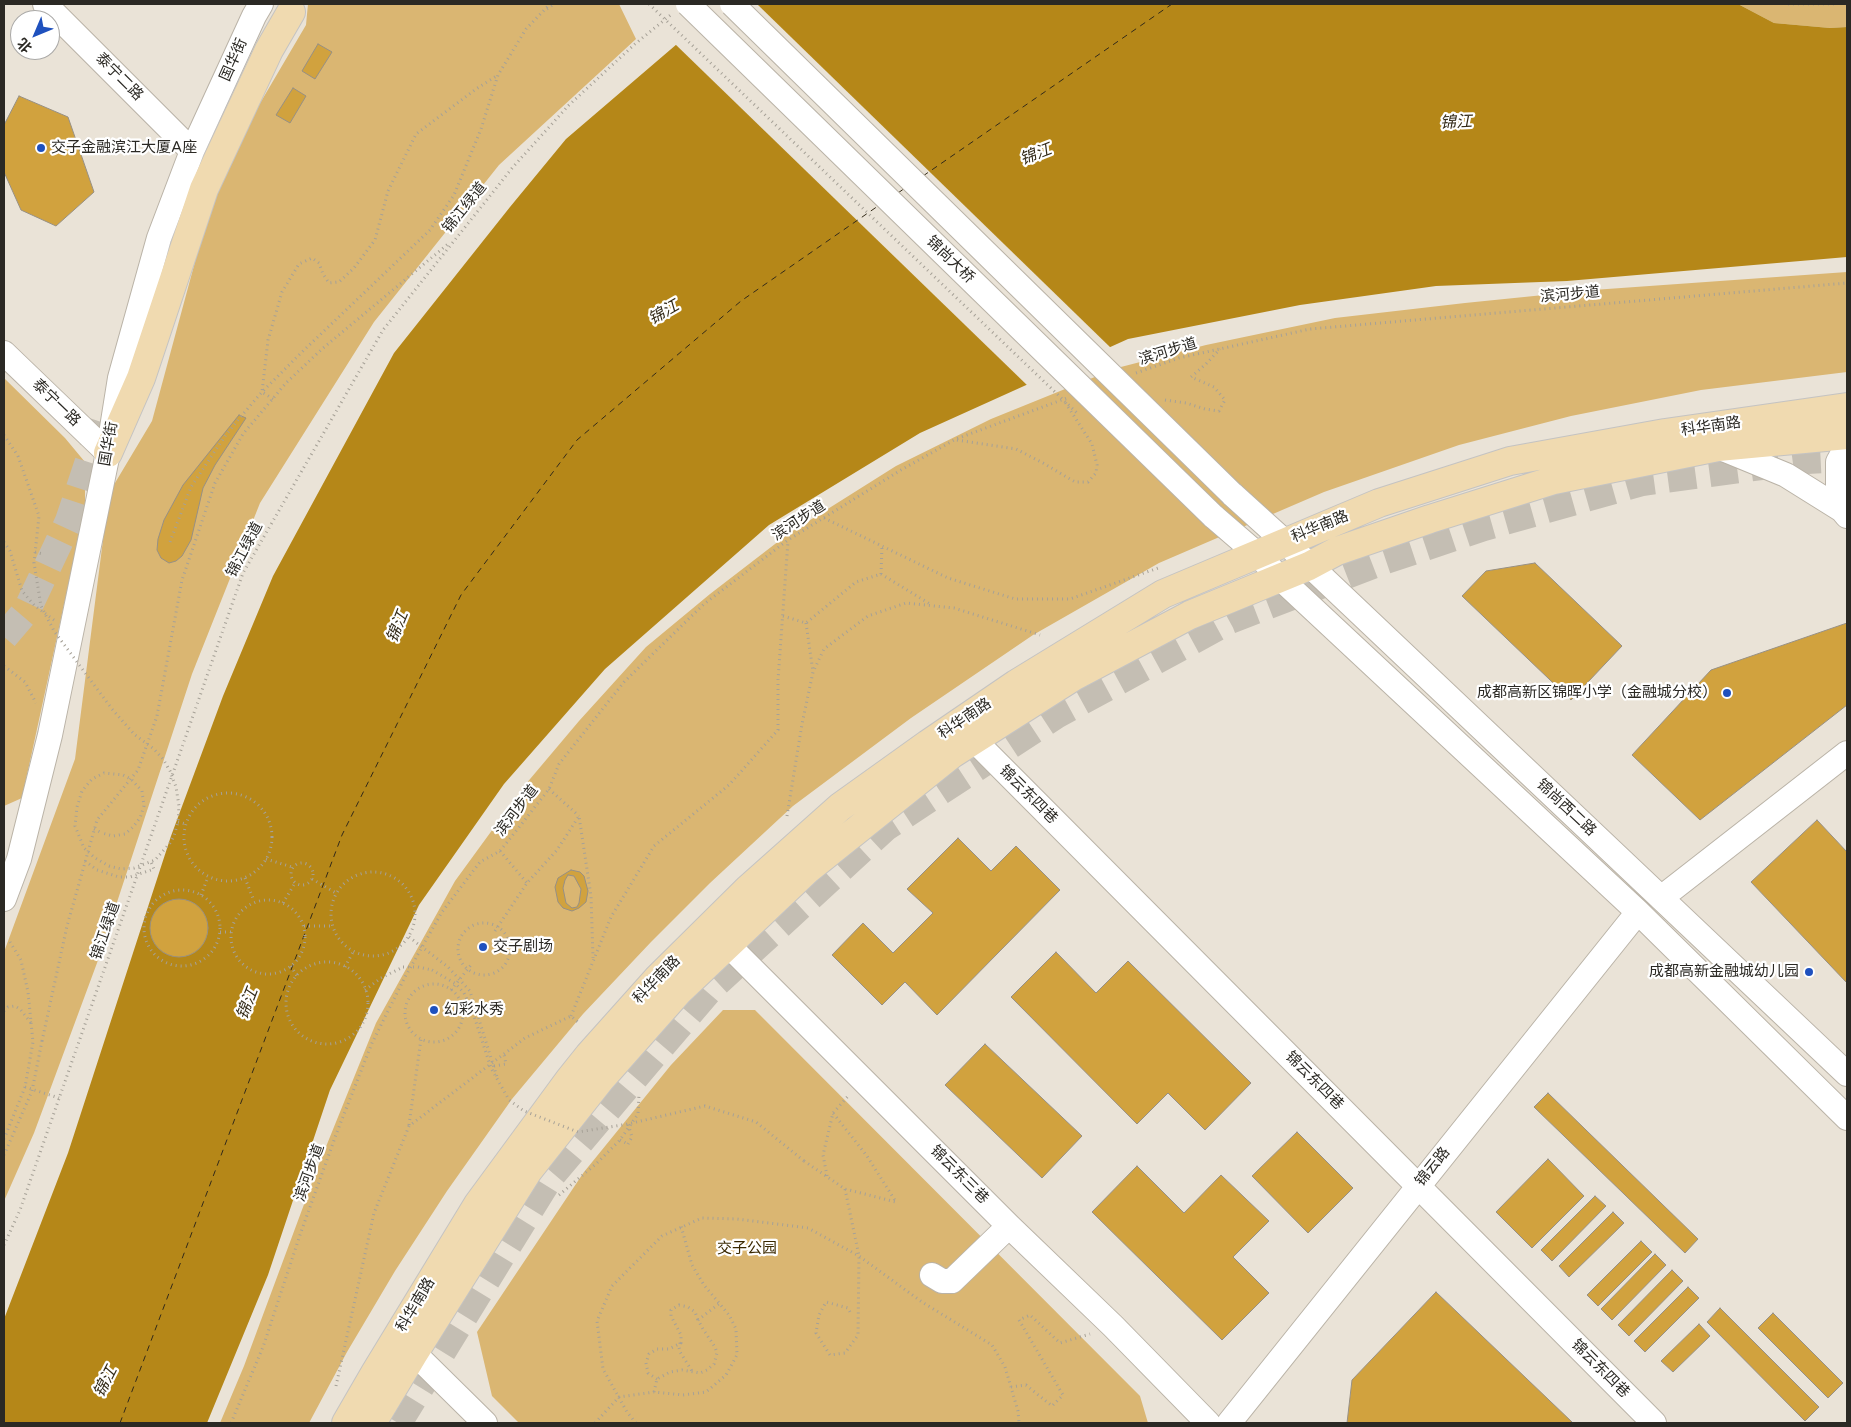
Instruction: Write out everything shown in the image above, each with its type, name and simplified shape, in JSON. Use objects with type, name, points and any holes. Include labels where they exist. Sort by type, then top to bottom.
[{"type":"main road","points":[[108,453],[141,378],[204,189],[269,50],[291,12]]},
{"type":"main road","name":"科华南路","points":[[372,1423],[528,1171],[600,1080],[678,991],[719,936],[754,884],[840,807],[928,744],[1016,684],[1163,594],[1379,503],[1510,462],[1665,433],[1847,407]]},
{"type":"main road","name":"科华南路","points":[[346,1423],[375,1372],[484,1196],[569,1080],[656,979],[719,936],[807,870],[952,754],[1073,677],[1190,616],[1347,548],[1430,519],[1554,480],[1718,447],[1847,436]]},
{"type":"street","name":"泰宁二路","points":[[45,4],[192,151]]},
{"type":"street","name":"国华街","points":[[4,899],[11,851],[50,735],[108,453],[120,378],[159,238],[192,151],[261,4]]},
{"type":"street","name":"锦尚大桥","points":[[732,4],[1232,494],[1285,542]]},
{"type":"street","name":"锦尚大桥","points":[[683,7],[1212,516],[1257,554],[1280,578],[1638,912],[1847,1118]]},
{"type":"street","name":"泰宁一路","points":[[4,353],[108,453]]},
{"type":"street","points":[[1844,513],[1838,488],[1838,462],[1847,446]]},
{"type":"street","points":[[1718,447],[1786,475],[1844,513]]},
{"type":"street","name":"锦尚西二路","points":[[1285,542],[1847,1074]]},
{"type":"street","name":"锦云东四巷","points":[[974,740],[1654,1423]]},
{"type":"street","points":[[1661,898],[1847,753]]},
{"type":"street","name":"锦云路","points":[[1229,1423],[1638,912]]},
{"type":"street","name":"锦云东三巷","points":[[719,936],[1009,1226],[1113,1326],[1208,1423]]},
{"type":"street","points":[[932,1275],[942,1281],[952,1280],[1009,1226]]},
{"type":"street","points":[[414,1353],[485,1423]]},
{"type":"path","points":[[170,542],[191,487],[243,414],[262,392],[430,230],[454,196],[481,129],[498,75],[526,29],[550,4]]},
{"type":"path","points":[[539,16],[554,4]]},
{"type":"path","points":[[649,4],[1079,416]]},
{"type":"path","points":[[1788,4],[1835,4]]},
{"type":"path","name":"锦江绿道","points":[[4,1245],[20,1210],[243,573],[384,330],[455,238],[513,167],[569,105],[635,44],[683,7]]},
{"type":"path","points":[[262,392],[268,340],[282,292],[299,264],[312,258],[319,263],[329,283],[339,282],[354,268],[375,240],[388,191],[416,134],[476,88],[498,75]]},
{"type":"path","points":[[4,1155],[32,1091],[67,926],[97,820],[138,770],[158,716],[182,580],[215,483],[243,434],[286,382],[322,349],[455,238]]},
{"type":"path","name":"滨河步道","points":[[1133,374],[1179,358],[1310,329],[1847,283]]},
{"type":"path","points":[[1161,400],[1219,410],[1225,400],[1214,387],[1191,377],[1220,348]]},
{"type":"path","points":[[262,392],[273,399]]},
{"type":"path","name":"滨河步道","points":[[231,1423],[263,1347],[307,1214],[337,1132],[372,1043],[405,977],[442,912],[480,862],[500,851],[548,789],[559,764],[624,682],[704,604],[788,540],[901,470],[956,439],[1069,398]]},
{"type":"path","points":[[956,439],[1016,449],[1074,482],[1088,482],[1096,473],[1097,465],[1092,444],[1065,402]]},
{"type":"path","points":[[4,435],[18,456],[39,516],[34,563],[41,606],[54,631],[112,709],[135,735],[154,749],[163,759],[176,787],[179,806],[178,822],[170,843],[164,852],[151,862],[134,868],[121,869],[109,866],[95,858],[84,848],[75,826],[76,807],[82,791],[92,779],[104,773],[123,775],[131,779],[142,791],[144,806],[140,818],[124,834],[113,836],[94,829]]},
{"type":"path","points":[[824,518],[948,578],[1015,599],[1070,599],[1161,567]]},
{"type":"path","points":[[409,1126],[525,1038],[571,1016],[611,917],[654,846],[729,785],[778,730],[778,680],[788,540]]},
{"type":"path","points":[[4,542],[10,551],[22,591],[35,606],[60,624]]},
{"type":"path","points":[[881,574],[882,546]]},
{"type":"path","points":[[35,552],[44,554]]},
{"type":"path","points":[[806,622],[856,582],[881,574],[933,606]]},
{"type":"path","points":[[787,816],[802,724],[813,672],[824,649],[868,616],[906,603],[954,608],[1040,634]]},
{"type":"path","points":[[783,616],[806,622]]},
{"type":"path","points":[[806,622],[813,672]]},
{"type":"path","points":[[4,666],[25,682],[37,704]]},
{"type":"path","points":[[548,789],[579,816],[591,896],[593,960]]},
{"type":"path","points":[[225,792],[239,794],[252,800],[263,810],[270,822],[272,836],[270,851],[266,859],[254,874],[244,878],[226,882],[208,876],[198,870],[189,859],[184,844],[184,830],[189,816],[198,804],[211,796],[225,792]]},
{"type":"path","points":[[495,931],[528,883],[556,850],[579,816]]},
{"type":"path","points":[[178,822],[186,824]]},
{"type":"path","points":[[500,851],[528,883]]},
{"type":"path","points":[[266,859],[292,867]]},
{"type":"path","points":[[85,861],[97,870],[119,877],[130,877],[154,869],[151,862]]},
{"type":"path","points":[[292,867],[298,863],[309,865],[312,879]]},
{"type":"path","points":[[292,867],[291,877],[295,883],[304,885],[312,879]]},
{"type":"path","points":[[369,872],[384,873],[397,879],[408,889],[414,902],[416,917],[409,937],[393,952],[379,957],[365,956],[353,952],[342,943],[334,932],[331,906],[336,893],[344,882],[356,875],[369,872]]},
{"type":"path","points":[[200,895],[208,876]]},
{"type":"path","points":[[244,878],[254,901]]},
{"type":"path","points":[[312,879],[336,893]]},
{"type":"path","points":[[283,903],[295,883]]},
{"type":"path","points":[[189,890],[200,895],[210,902],[217,913],[220,932],[215,948],[207,958],[197,964],[184,967],[170,965],[159,960],[150,950],[144,938],[143,924],[146,912],[154,900],[165,893],[189,890]]},
{"type":"path","points":[[266,899],[283,903],[290,906],[304,926],[305,939],[302,951],[291,966],[275,974],[263,974],[251,970],[241,963],[234,953],[230,941],[236,917],[254,901],[266,899]]},
{"type":"path","points":[[486,923],[498,927],[506,936],[509,944],[508,960],[503,967],[488,974],[480,974],[469,967],[460,959],[458,950],[459,941],[463,934],[477,924],[486,923]]},
{"type":"path","points":[[304,926],[333,926]]},
{"type":"path","points":[[220,932],[231,932]]},
{"type":"path","points":[[409,937],[448,967],[470,991],[499,1084]]},
{"type":"path","points":[[4,1139],[25,1087],[33,1042],[28,992],[21,960],[10,942]]},
{"type":"path","points":[[345,967],[353,952]]},
{"type":"path","points":[[320,963],[333,963],[345,967],[356,974],[364,984],[368,997],[368,1010],[364,1022],[346,1040],[332,1044],[318,1043],[305,1038],[295,1028],[288,1016],[286,1002],[289,988],[297,976],[308,967],[320,963]]},
{"type":"path","points":[[291,966],[297,976]]},
{"type":"path","points":[[366,990],[381,978],[403,967],[418,966],[432,970],[456,984],[464,993],[473,1013],[491,1068],[508,1100],[524,1111],[555,1124],[578,1132],[628,1124],[705,1106],[756,1122],[804,1162],[845,1189],[896,1202],[866,1156],[833,1113]]},
{"type":"path","points":[[451,990],[469,967]]},
{"type":"path","points":[[434,984],[443,985],[451,990],[458,997],[462,1005],[463,1015],[461,1024],[456,1032],[440,1042],[430,1042],[413,1034],[407,1026],[405,1006],[415,990],[434,984]]},
{"type":"path","points":[[4,1011],[8,1007],[15,1006],[20,1009],[31,1023]]},
{"type":"path","points":[[571,1016],[580,1024]]},
{"type":"path","points":[[336,1386],[374,1213],[409,1126],[421,1039]]},
{"type":"path","points":[[494,1066],[506,1064],[504,1054]]},
{"type":"path","points":[[25,1087],[59,1098]]},
{"type":"path","points":[[559,1195],[597,1163],[620,1140],[638,1114],[639,1094]]},
{"type":"path","points":[[827,1177],[823,1155],[833,1113],[848,1095]]},
{"type":"path","points":[[620,1140],[628,1144],[632,1137],[628,1124]]},
{"type":"path","points":[[845,1189],[859,1256],[858,1335],[845,1353],[830,1355],[816,1333],[819,1315],[826,1302],[848,1308],[850,1312]]},
{"type":"path","points":[[636,1423],[627,1412],[603,1369],[597,1321],[612,1286],[662,1236],[702,1218],[737,1219],[808,1228],[859,1256],[922,1302],[992,1345],[1005,1367],[1018,1411],[1019,1423]]},
{"type":"path","points":[[596,1423],[619,1397],[654,1392],[683,1395],[706,1392],[726,1375],[737,1355],[736,1329],[729,1315],[704,1285],[692,1265],[681,1226]]},
{"type":"path","points":[[698,1320],[720,1303]]},
{"type":"path","points":[[654,1392],[657,1379],[670,1372],[682,1370],[700,1372],[707,1370],[714,1364],[717,1353],[715,1347],[695,1312],[688,1307],[679,1306],[671,1310],[670,1316],[681,1335],[680,1352],[692,1371]]},
{"type":"path","points":[[1011,1387],[1026,1385],[1052,1406],[1063,1395],[1019,1320],[1030,1315],[1060,1343],[1090,1334]]},
{"type":"path","points":[[657,1379],[648,1373],[646,1363],[649,1354],[657,1350],[669,1349],[680,1343]]},
{"type":"green space","points":[[308,4],[619,4],[636,39],[499,165],[374,322],[260,503],[192,674],[97,963],[34,1133],[4,1201],[4,952],[75,759],[109,493],[152,421],[219,173],[306,25]]},
{"type":"green space","points":[[1738,4],[1847,4],[1847,27],[1830,28],[1774,23]]},
{"type":"green space","points":[[1847,272],[1847,372],[1701,390],[1571,416],[1459,445],[1324,492],[1159,563],[1033,635],[911,718],[793,806],[710,883],[583,1014],[512,1099],[447,1191],[395,1271],[347,1352],[309,1423],[220,1423],[244,1366],[319,1164],[376,1023],[455,881],[525,785],[579,721],[646,647],[710,594],[788,534],[896,466],[991,419],[1117,368],[1206,345],[1335,318],[1465,303],[1593,290]]},
{"type":"green space","points":[[4,378],[65,438],[85,462],[85,508],[22,798],[4,806]]},
{"type":"green space","name":"交子公园","points":[[723,1010],[755,1010],[1140,1396],[1148,1423],[519,1423],[492,1396],[477,1332],[584,1172],[671,1065]]},
{"type":"water","name":"锦江","points":[[728,4],[1738,4],[1774,23],[1830,28],[1847,27],[1847,257],[1567,281],[1436,286],[1300,305],[1128,339],[920,433],[769,525],[605,669],[504,784],[419,905],[330,1090],[268,1275],[207,1423],[4,1423],[4,1319],[68,1153],[171,836],[223,696],[273,576],[394,353],[510,207],[566,139],[698,26]]},
{"type":"pier","points":[[724,4],[757,4],[1112,349],[1029,387],[674,43]]},
{"type":"building","points":[[318,44],[332,52],[315,79],[302,71]]},
{"type":"building","points":[[293,88],[306,96],[290,123],[276,115]]},
{"type":"building","name":"交子金融滨江大厦A座","points":[[19,96],[68,117],[94,192],[56,226],[21,210],[4,172],[4,125]]},
{"type":"building","points":[[239,415],[246,418],[215,465],[203,488],[191,540],[182,556],[176,561],[169,563],[161,558],[157,550],[158,539],[164,520],[183,485]]},
{"type":"building","points":[[1535,563],[1622,646],[1571,700],[1462,596],[1486,571]]},
{"type":"building","points":[[1847,623],[1847,705],[1700,820],[1632,755],[1711,670]]},
{"type":"building","points":[[1817,820],[1847,852],[1847,983],[1751,882]]},
{"type":"building","points":[[958,838],[991,871],[1016,846],[1060,890],[937,1015],[905,982],[882,1005],[832,955],[863,923],[893,953],[933,913],[907,889]]},
{"type":"building","points":[[571,870],[580,872],[584,876],[588,891],[586,902],[572,911],[563,908],[558,902],[555,887],[558,878]],"holes":[[[568,875],[574,876],[581,889],[579,903],[577,907],[572,908],[566,903],[563,888]]]},
{"type":"building","points":[[173,899],[185,899],[200,907],[208,922],[208,934],[200,949],[185,957],[173,957],[158,949],[150,934],[150,922],[158,907]]},
{"type":"building","points":[[1056,952],[1096,993],[1128,961],[1251,1083],[1205,1130],[1168,1093],[1137,1124],[1011,997]]},
{"type":"building","points":[[985,1044],[1082,1136],[1042,1178],[945,1085]]},
{"type":"building","points":[[1548,1093],[1698,1239],[1685,1253],[1534,1107]]},
{"type":"building","points":[[1297,1132],[1353,1188],[1308,1233],[1252,1176]]},
{"type":"building","points":[[1548,1159],[1584,1196],[1532,1248],[1496,1212]]},
{"type":"building","points":[[1137,1166],[1184,1213],[1221,1175],[1269,1221],[1233,1257],[1269,1293],[1222,1340],[1092,1212]]},
{"type":"building","points":[[1595,1196],[1606,1206],[1552,1261],[1541,1250]]},
{"type":"building","points":[[1613,1212],[1624,1223],[1569,1277],[1559,1266]]},
{"type":"building","points":[[1641,1241],[1652,1252],[1598,1306],[1587,1295]]},
{"type":"building","points":[[1655,1254],[1666,1265],[1612,1320],[1601,1309]]},
{"type":"building","points":[[1672,1270],[1683,1281],[1629,1336],[1618,1325]]},
{"type":"building","points":[[1688,1287],[1699,1298],[1645,1352],[1634,1341]]},
{"type":"building","points":[[1436,1292],[1572,1423],[1347,1423],[1352,1380]]},
{"type":"building","points":[[1720,1308],[1819,1407],[1805,1421],[1707,1322]]},
{"type":"building","points":[[1773,1313],[1843,1383],[1828,1398],[1758,1328]]},
{"type":"building","points":[[1699,1324],[1710,1336],[1673,1372],[1661,1361]]},
{"type":"ferry route","points":[[923,176],[1172,4]]},
{"type":"ferry route","points":[[898,193],[905,188]]},
{"type":"ferry route","points":[[120,1423],[342,835],[461,595],[577,440],[741,301],[878,206]]},
{"type":"tunnel","points":[[154,286],[224,104]]},
{"type":"tunnel","points":[[4,637],[27,610],[69,521],[103,419]]},
{"type":"tunnel","points":[[398,1423],[550,1177],[710,989],[886,827],[1056,715],[1230,620],[1380,562],[1484,527],[1642,482],[1807,460],[1847,458]]},
{"type":"place","name":"交子金融滨江大厦A座","points":[[41,148]]},
{"type":"place","name":"成都高新区锦晖小学（金融城分校）","points":[[1727,693]]},
{"type":"place","name":"交子剧场","points":[[483,947]]},
{"type":"place","name":"成都高新金融城幼儿园","points":[[1809,972]]},
{"type":"place","name":"幻彩水秀","points":[[434,1010]]}]
